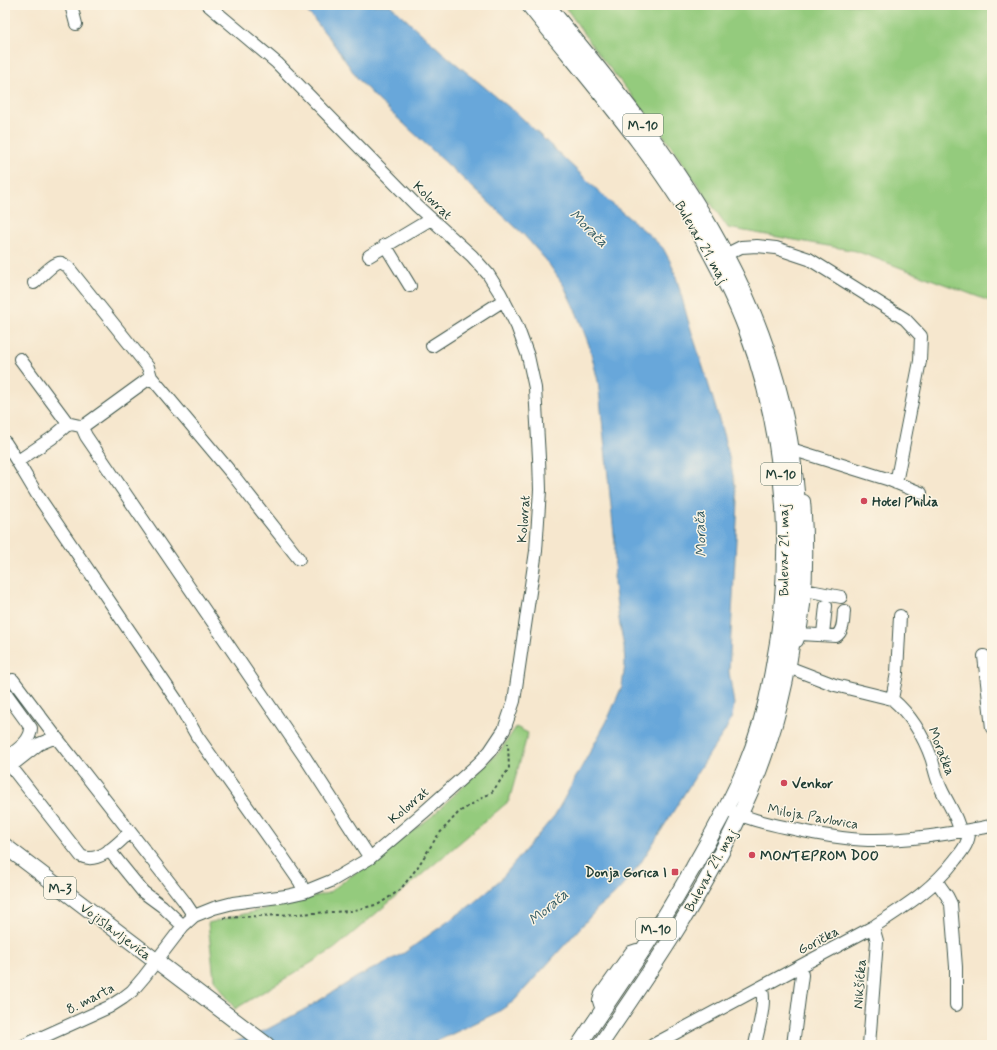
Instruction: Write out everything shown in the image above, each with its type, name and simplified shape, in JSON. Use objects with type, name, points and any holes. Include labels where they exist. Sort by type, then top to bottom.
[{"type":"main road","name":"Bulevar 21. maj","points":[[529,5],[653,162],[685,210],[720,258],[736,274],[754,316],[774,374],[794,450],[798,528],[795,619],[788,667],[768,744],[740,816],[700,890],[657,961],[600,1045]]},
{"type":"main road","name":"Bulevar 21. maj","points":[[547,5],[634,113],[660,148],[701,210],[739,311],[764,389],[778,455],[785,534],[784,591],[777,649],[762,718],[750,755],[726,809],[662,919],[579,1045]]},
{"type":"main road","name":"Vojislavljevića","points":[[5,846],[267,1045]]},
{"type":"main road","points":[[642,951],[657,961]]},
{"type":"street","points":[[71,5],[76,24]]},
{"type":"street","name":"Kolovrat","points":[[156,961],[183,926],[194,916],[214,908],[233,903],[304,892],[331,881],[370,858],[423,813],[479,763],[490,751],[504,730],[514,701],[536,550],[539,504],[540,458],[537,403],[532,373],[520,333],[504,300],[488,274],[472,256],[431,218],[277,63],[208,5]]},
{"type":"street","points":[[369,256],[431,218]]},
{"type":"street","points":[[385,245],[410,286]]},
{"type":"street","points":[[720,258],[741,247],[757,246],[776,248],[809,258],[905,319],[921,336],[920,361],[896,483]]},
{"type":"street","points":[[34,283],[53,265],[58,263],[68,267],[148,367],[151,377],[233,475],[299,559]]},
{"type":"street","points":[[432,346],[504,300]]},
{"type":"street","points":[[20,359],[69,425]]},
{"type":"street","points":[[18,461],[69,425],[85,425],[151,377]]},
{"type":"street","points":[[82,426],[86,436],[302,752],[370,858]]},
{"type":"street","points":[[5,442],[38,496],[177,701],[197,736],[300,882],[304,892]]},
{"type":"street","points":[[790,649],[795,644],[800,634],[805,590],[806,560],[806,521],[794,450],[896,483],[921,493]]},
{"type":"street","points":[[805,590],[841,597]]},
{"type":"street","points":[[823,634],[826,606]]},
{"type":"street","points":[[892,699],[895,690],[897,673],[900,616]]},
{"type":"street","points":[[800,634],[823,634],[836,636],[841,632],[843,617],[824,620]]},
{"type":"street","points":[[984,656],[992,728]]},
{"type":"street","name":"Moračka","points":[[788,667],[835,685],[892,699],[907,713],[919,732],[930,753],[939,784],[964,831]]},
{"type":"street","points":[[14,680],[194,916]]},
{"type":"street","points":[[5,692],[31,728],[53,733]]},
{"type":"street","points":[[7,761],[28,740],[31,728]]},
{"type":"street","points":[[7,761],[39,744],[53,733]]},
{"type":"street","points":[[7,761],[81,856],[90,859],[95,858],[109,850],[130,832]]},
{"type":"street","name":"Miloja Pavlovica","points":[[726,809],[740,816],[758,821],[805,832],[854,839],[902,839],[992,826]]},
{"type":"street","name":"Gorička","points":[[653,1045],[873,927],[922,894],[937,882],[965,847],[968,836],[964,831]]},
{"type":"street","points":[[109,850],[143,892],[162,906],[183,926]]},
{"type":"street","points":[[937,882],[951,904],[956,967],[956,1005]]},
{"type":"street","name":"Nikšićka","points":[[869,1045],[877,941],[873,927]]},
{"type":"street","name":"8. marta","points":[[25,1045],[102,1010],[123,998],[139,984],[156,961]]},
{"type":"street","points":[[793,1045],[802,975],[800,966]]},
{"type":"street","points":[[755,1045],[763,1001],[761,987]]},
{"type":"green space","points":[[564,5],[992,5],[992,302],[856,251],[728,228],[661,132],[596,51]]},
{"type":"green space","points":[[516,727],[528,733],[509,801],[334,949],[235,1009],[214,979],[208,923],[328,893],[431,817],[500,751]]},
{"type":"water","name":"Morača","points":[[300,5],[390,5],[443,53],[521,117],[611,203],[663,248],[676,277],[706,375],[730,459],[738,502],[729,672],[734,704],[732,717],[725,731],[640,864],[614,895],[598,908],[514,1001],[498,1012],[429,1045],[227,1045],[268,1029],[307,1008],[357,977],[404,953],[471,905],[500,880],[555,815],[607,721],[622,686],[625,665],[624,647],[614,583],[615,544],[598,381],[589,345],[577,314],[564,286],[546,260],[523,234],[377,99],[358,79],[333,43],[313,18]]},
{"type":"place","name":"Hotel Philia","points":[[864,501]]},
{"type":"place","name":"Venkor","points":[[784,783]]},
{"type":"place","name":"MONTEPROM DOO","points":[[752,855]]},
{"type":"place","name":"Donja Gorica I","points":[[675,872]]}]
